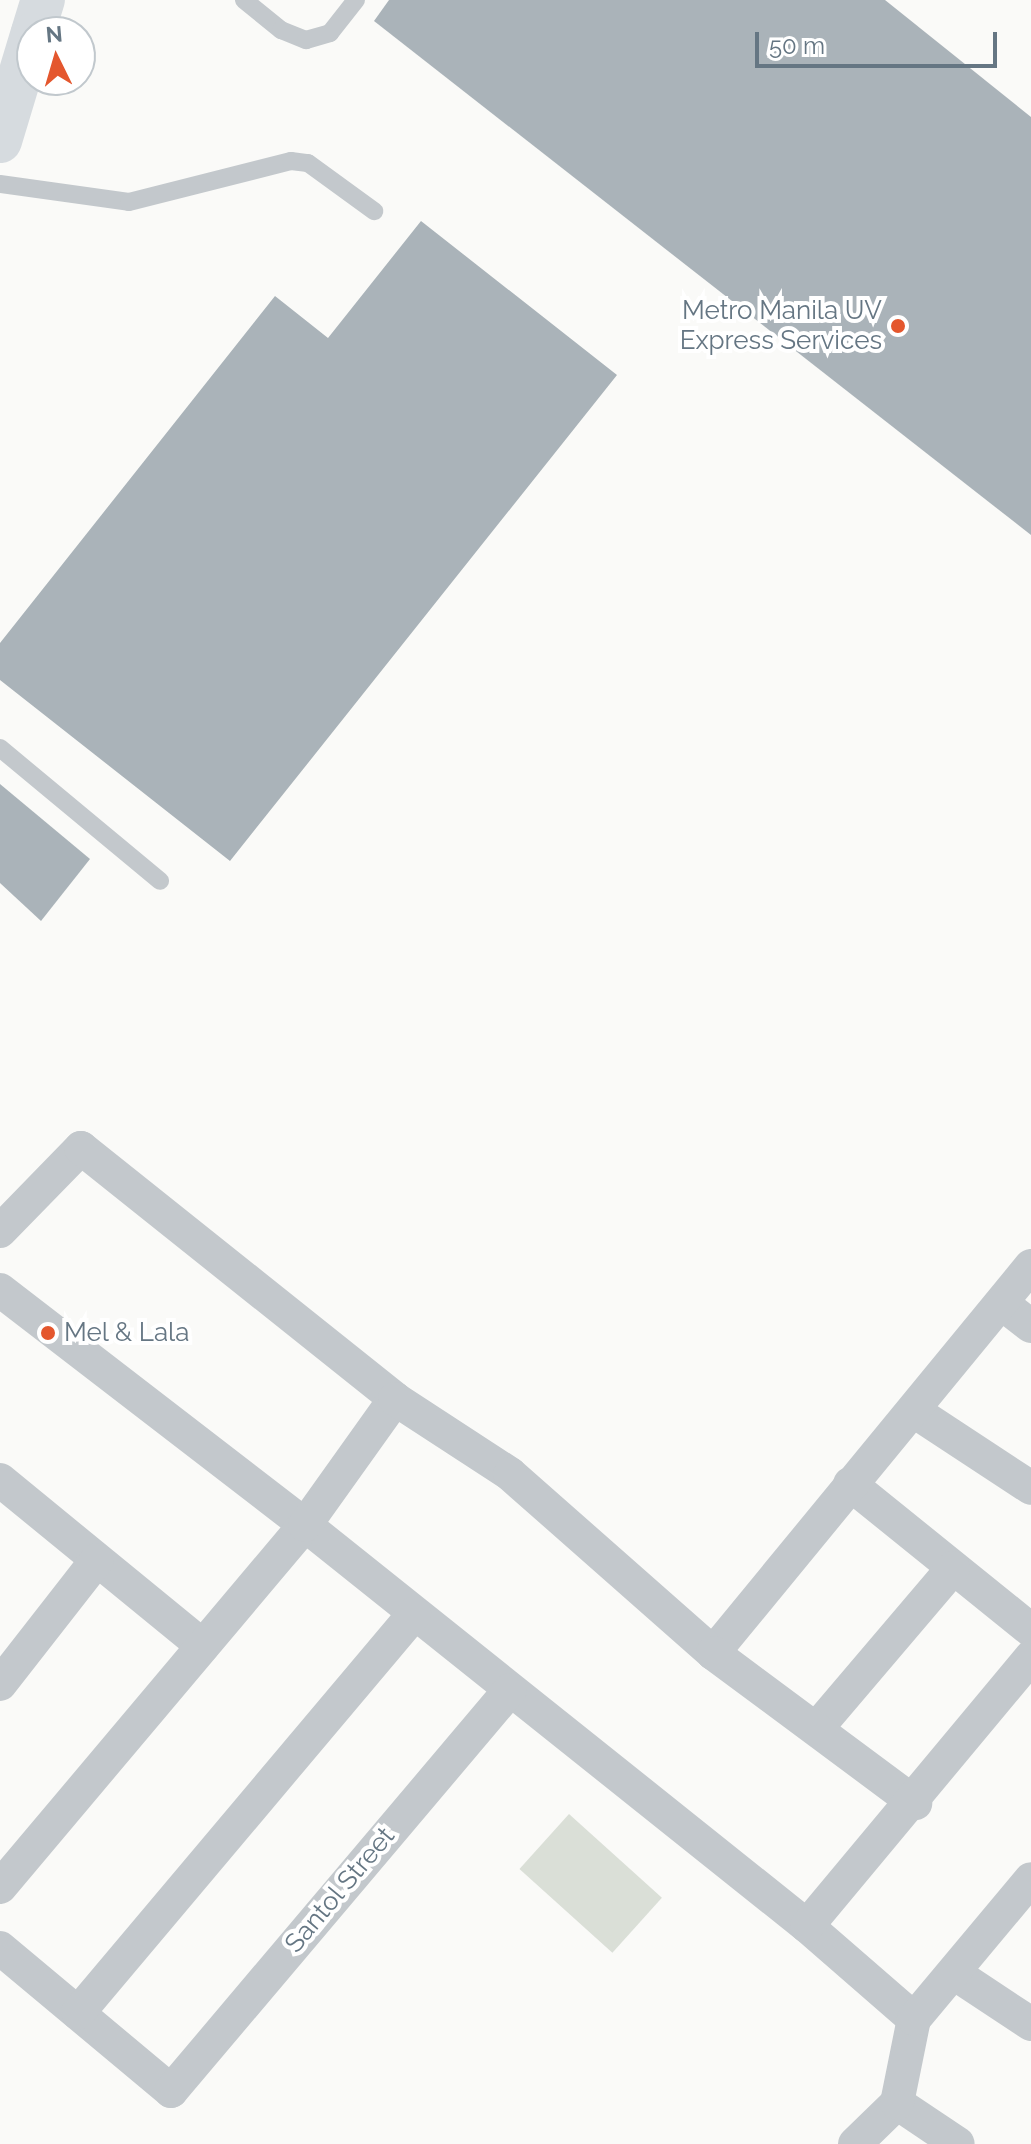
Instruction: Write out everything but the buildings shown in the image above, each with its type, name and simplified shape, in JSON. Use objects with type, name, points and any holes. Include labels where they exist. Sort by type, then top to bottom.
[{"type":"street","points":[[0,141],[16,88]]},
{"type":"street","points":[[0,1231],[81,1148],[395,1399],[510,1474],[713,1653],[915,1803]]},
{"type":"street","points":[[713,1653],[850,1484],[1004,1305],[1031,1266]]},
{"type":"street","points":[[0,1290],[305,1525],[807,1926],[914,2019]]},
{"type":"street","points":[[1004,1305],[1031,1326]]},
{"type":"street","points":[[0,1887],[305,1525],[395,1399]]},
{"type":"street","points":[[914,1411],[1031,1488]]},
{"type":"street","points":[[0,1481],[203,1646]]},
{"type":"street","points":[[850,1484],[1031,1630]]},
{"type":"street","points":[[0,1684],[97,1560]]},
{"type":"street","points":[[817,1728],[953,1568]]},
{"type":"street","points":[[0,1948],[78,2013],[414,1614]]},
{"type":"street","points":[[807,1926],[915,1803],[1031,1657]]},
{"type":"street","name":"Santol Street","points":[[78,2013],[171,2091],[510,1690]]},
{"type":"street","points":[[855,2144],[897,2103],[914,2019],[957,1975],[1031,1879]]},
{"type":"street","points":[[957,1975],[1031,2024]]},
{"type":"street","points":[[897,2103],[958,2144]]},
{"type":"lane","points":[[244,0],[281,30],[306,40],[330,33],[356,0]]},
{"type":"lane","points":[[0,184],[129,202],[291,161],[308,163],[374,211]]},
{"type":"lane","points":[[0,748],[160,881]]},
{"type":"shaded area","points":[[569,1814],[662,1898],[612,1953],[519,1869]]},
{"type":"place","name":"Metro Manila UV Express Services","points":[[898,326]]},
{"type":"place","name":"Mel & Lala","points":[[48,1333]]}]
